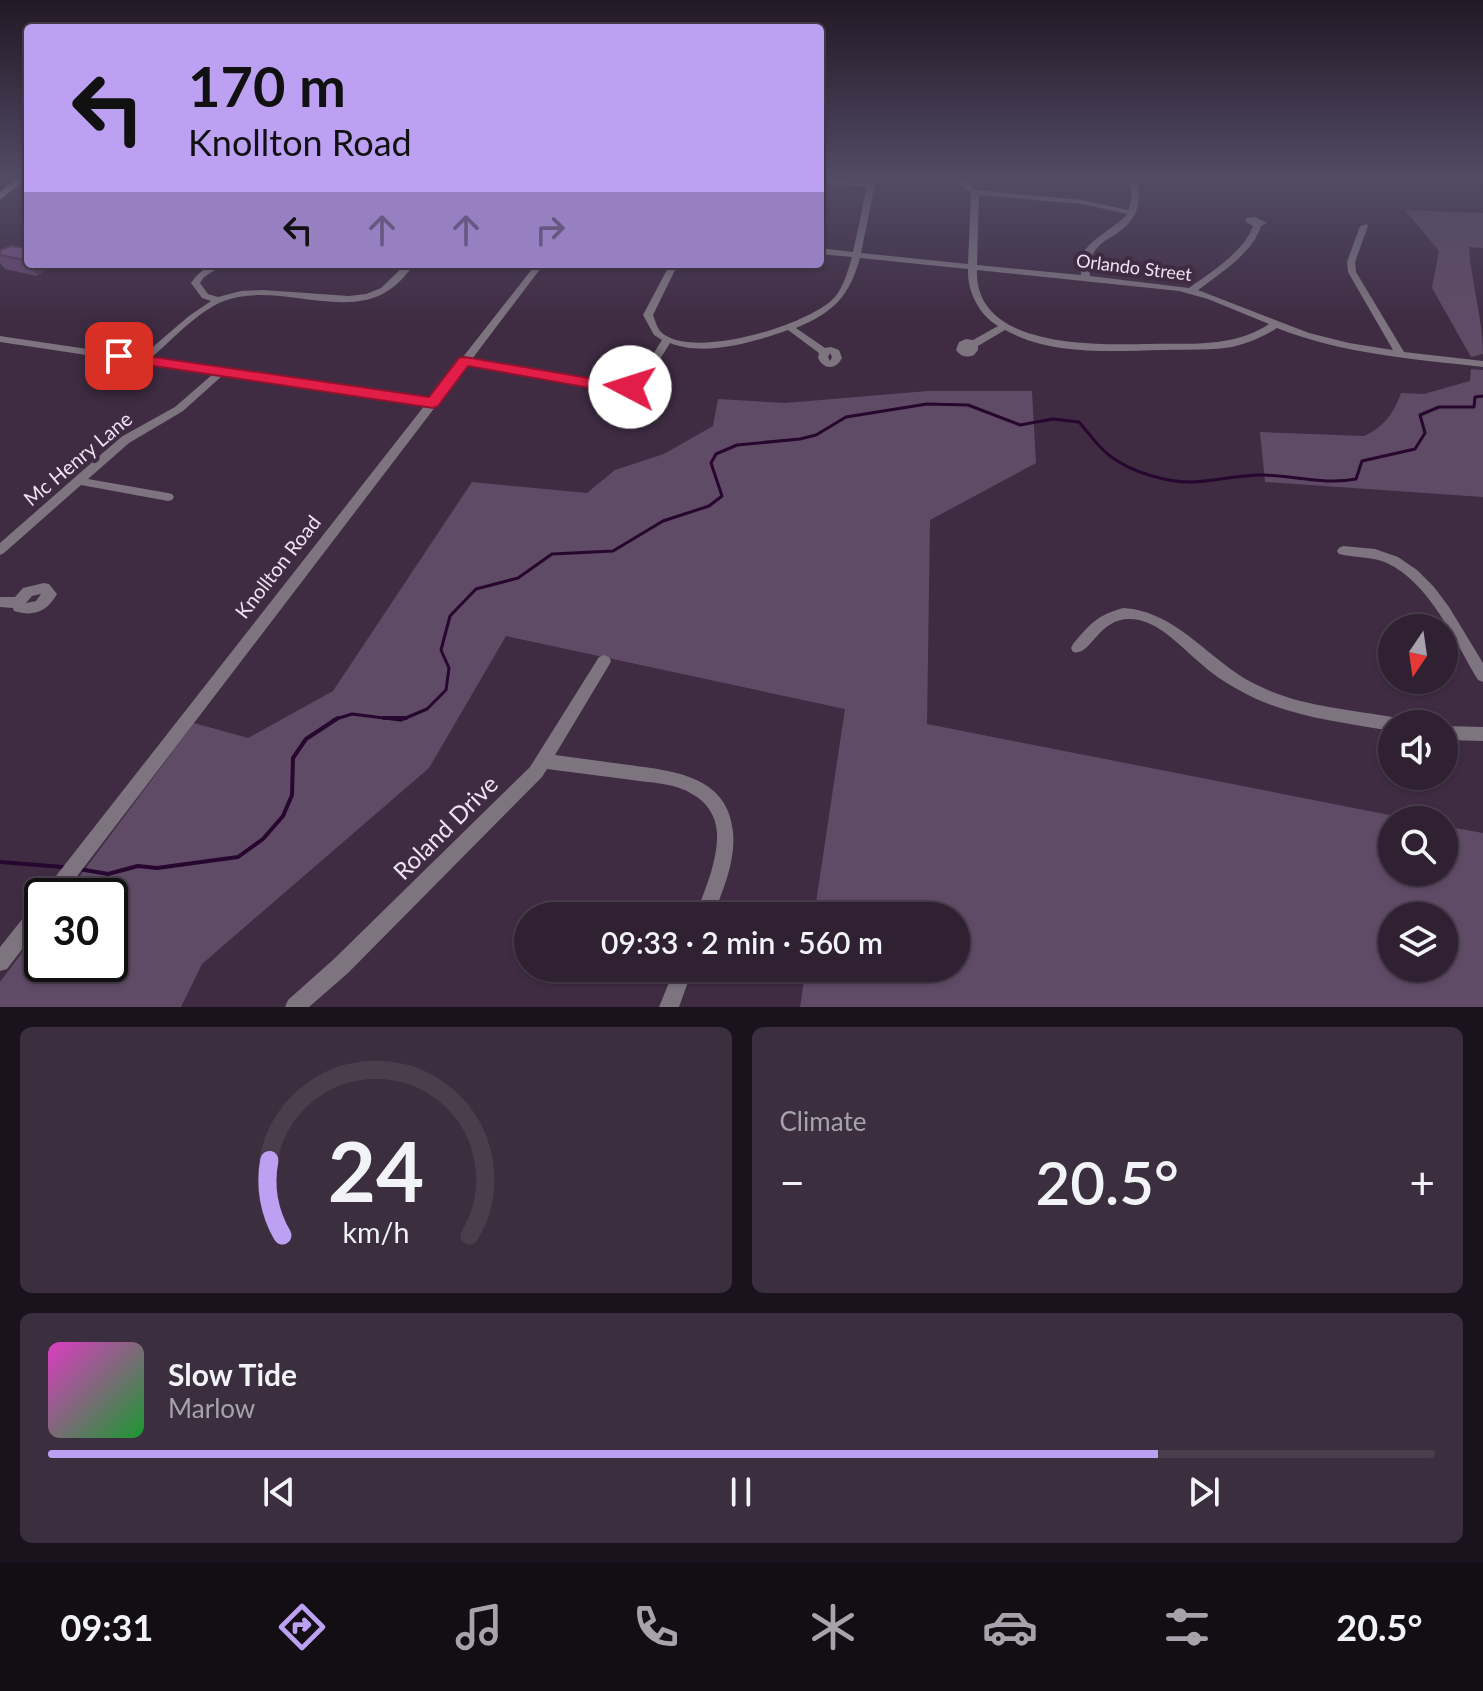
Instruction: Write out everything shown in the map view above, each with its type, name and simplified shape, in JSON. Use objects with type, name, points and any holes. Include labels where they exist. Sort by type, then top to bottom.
[{"type":"street","points":[[672,268],[648,315],[653,330],[667,340],[685,344],[736,342],[792,329],[820,315],[837,300],[848,283],[862,224]]},
{"type":"street","points":[[974,224],[973,283],[978,297],[989,312],[1006,325],[1056,345],[1100,349],[1224,345],[1256,337],[1276,324]]},
{"type":"street","points":[[1086,278],[1083,263],[1088,252],[1120,224]]},
{"type":"street","points":[[1192,290],[1240,249],[1256,232],[1257,224]]},
{"type":"street","points":[[1364,226],[1351,262],[1352,269],[1400,353]]},
{"type":"street","name":"Orlando Street","points":[[824,251],[1192,290],[1232,303],[1276,324],[1332,342],[1483,364]]},
{"type":"street","points":[[213,268],[195,283],[203,295],[218,300]]},
{"type":"street","points":[[143,360],[218,300],[266,290],[362,298],[384,290],[407,268]]},
{"type":"street","name":"Knollton Road","points":[[65,878],[537,268]]},
{"type":"street","points":[[972,345],[1006,325]]},
{"type":"street","points":[[792,329],[824,352]]},
{"type":"street","points":[[0,339],[433,403]]},
{"type":"street","points":[[465,361],[626,388],[642,380],[667,340]]},
{"type":"street","name":"Mc Henry Lane","points":[[0,550],[125,440],[179,409],[221,372]]},
{"type":"street","points":[[79,481],[168,497]]},
{"type":"street","points":[[1343,551],[1378,555],[1419,577],[1483,676]]},
{"type":"street","points":[[0,602],[18,603]]},
{"type":"street","points":[[1078,648],[1110,617],[1140,616],[1168,627],[1219,670],[1259,694],[1298,708],[1378,722]]},
{"type":"street","name":"Roland Drive","points":[[295,1007],[363,944],[545,761],[604,661]]},
{"type":"street","points":[[1458,733],[1483,734]]},
{"type":"street","points":[[545,761],[671,778],[692,784],[709,797],[725,825],[727,848],[709,902]]},
{"type":"street","points":[[0,962],[24,931]]},
{"type":"street","points":[[669,1007],[679,982]]},
{"type":"shaded area","points":[[1417,224],[1483,224],[1483,248],[1469,247],[1483,354],[1471,357],[1432,288],[1439,251]]},
{"type":"shaded area","points":[[1471,369],[1483,370],[1483,497],[1265,482],[1260,432],[1364,436],[1387,419],[1401,393],[1424,394],[1470,381]]},
{"type":"shaded area","points":[[928,391],[1032,391],[1036,463],[930,520],[927,724],[1378,813],[1378,886],[1458,886],[1458,829],[1483,833],[1483,1007],[800,1007],[804,982],[970,982],[970,902],[816,902],[845,709],[506,636],[429,768],[202,964],[181,1007],[0,1007],[0,982],[24,950],[24,982],[128,982],[128,878],[78,878],[194,723],[248,738],[333,691],[472,482],[587,493],[615,470],[664,454],[713,426],[718,399],[785,403]]},
{"type":"building","points":[[11,246],[24,248],[24,260],[0,255],[0,250]]},
{"type":"waterway","points":[[406,718],[427,709],[446,690],[449,668],[441,650],[450,616],[476,589],[518,578],[552,554],[613,551],[663,521],[709,506],[722,496],[711,463],[716,454],[737,445],[816,435],[846,417],[927,404],[968,405],[1020,425],[1053,419],[1079,422],[1104,451],[1121,463],[1139,472],[1171,480],[1199,482],[1264,475],[1345,481],[1356,479],[1362,461],[1415,449],[1425,433],[1420,415],[1439,407],[1474,407],[1475,397],[1483,396]]},
{"type":"waterway","points":[[337,719],[352,714],[384,718]]},
{"type":"waterway","points":[[384,718],[406,718]]},
{"type":"waterway","points":[[384,718],[400,720]]},
{"type":"waterway","points":[[401,720],[406,718]]},
{"type":"waterway","points":[[79,869],[108,874],[138,866],[157,868],[238,857],[263,839],[283,816],[292,795],[293,758],[306,739],[337,719]]},
{"type":"waterway","points":[[0,862],[63,867]]},
{"type":"route","points":[[119,356],[433,403],[465,361],[618,388],[630,387]]}]
